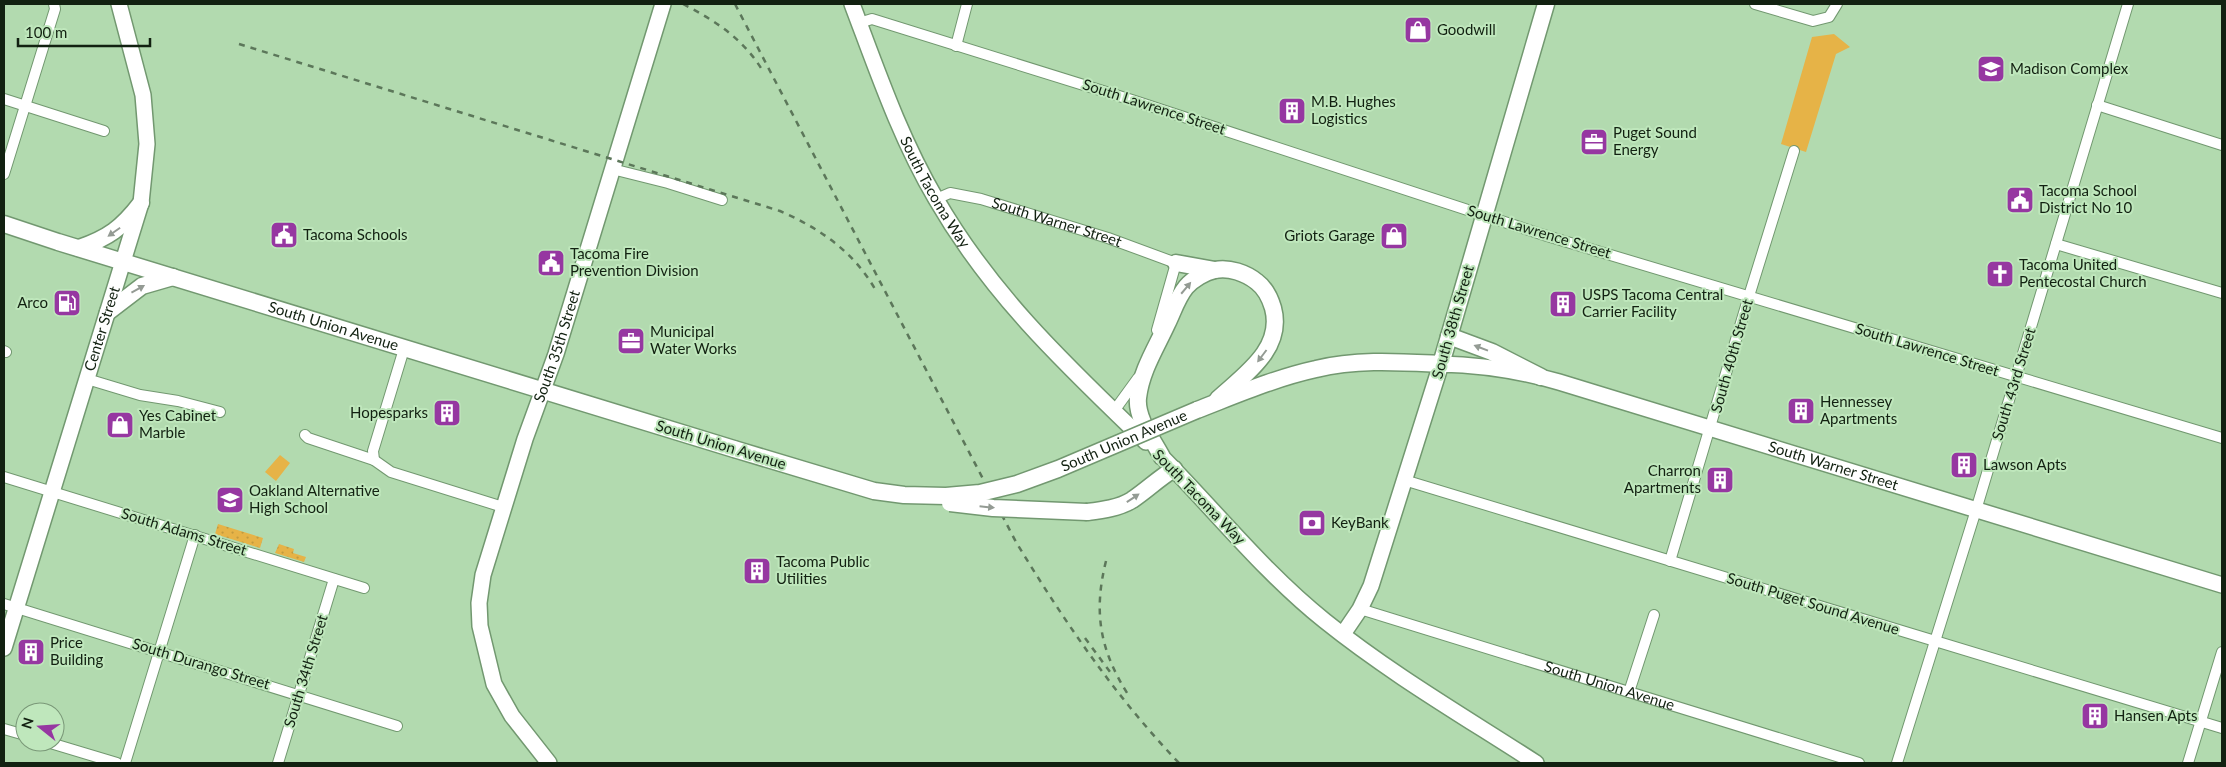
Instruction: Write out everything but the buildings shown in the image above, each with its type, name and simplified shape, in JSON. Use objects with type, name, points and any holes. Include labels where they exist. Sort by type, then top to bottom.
[{"type":"main road","name":"South 38th Street","points":[[1441,364],[1546,4]]},
{"type":"main road","points":[[79,248],[112,234],[127,222],[142,204]]},
{"type":"main road","name":"South Union Avenue","points":[[4,224],[404,349],[734,449],[865,488],[904,495],[946,496],[980,494],[1017,484],[1058,469],[1197,410],[1278,380],[1317,369],[1382,361],[1441,364]]},
{"type":"main road","points":[[1176,263],[1238,272],[1260,284],[1271,299],[1275,317],[1273,337],[1265,352],[1259,361],[1213,404]]},
{"type":"main road","points":[[1162,457],[1139,412],[1138,398],[1148,362],[1186,286],[1195,279],[1215,270]]},
{"type":"main road","points":[[108,312],[142,286],[173,277]]},
{"type":"main road","points":[[1449,336],[1492,352],[1541,377]]},
{"type":"main road","points":[[904,495],[941,502],[993,508],[1087,512],[1109,510],[1132,500],[1157,479],[1174,469]]},
{"type":"street","points":[[4,174],[55,9],[54,4]]},
{"type":"street","name":"Center Street","points":[[4,648],[10,606],[52,492],[142,204],[147,144],[143,95],[119,4]]},
{"type":"street","name":"South 35th Street","points":[[549,763],[512,716],[494,684],[483,645],[479,603],[483,575],[503,507],[559,345],[663,4]]},
{"type":"street","name":"South Tacoma Way","points":[[852,4],[896,118],[936,199],[979,265],[1012,307],[1070,369],[1174,469],[1269,571],[1313,611],[1396,673],[1536,763]]},
{"type":"street","points":[[956,46],[967,4]]},
{"type":"street","points":[[1755,4],[1813,21],[1827,19],[1833,13],[1837,4]]},
{"type":"street","name":"South 43rd Street","points":[[1897,763],[1976,510],[2128,4]]},
{"type":"street","name":"South Lawrence Street","points":[[859,23],[872,19],[1101,90],[1547,236],[2222,438]]},
{"type":"street","points":[[4,99],[104,131]]},
{"type":"street","points":[[2097,105],[2222,145]]},
{"type":"street","name":"South 40th Street","points":[[1670,561],[1794,151]]},
{"type":"street","points":[[612,170],[674,184],[722,200]]},
{"type":"street","name":"South Warner Street","points":[[936,199],[950,193],[981,199],[1108,238],[1176,263]]},
{"type":"street","points":[[2056,244],[2222,293]]},
{"type":"street","points":[[1114,411],[1148,362],[1176,263]]},
{"type":"street","points":[[374,460],[373,451],[404,349]]},
{"type":"street","name":"South Warner Street","points":[[1441,364],[1477,366],[1541,377],[1711,427],[2222,585]]},
{"type":"street","name":"South 38th Street","points":[[1343,634],[1360,609],[1371,586],[1441,364]]},
{"type":"street","points":[[86,379],[140,395],[178,401],[220,412]]},
{"type":"street","points":[[305,435],[308,438],[374,460],[391,472],[503,507]]},
{"type":"street","name":"South Adams Street","points":[[4,477],[364,588]]},
{"type":"street","name":"South Puget Sound Avenue","points":[[1404,480],[2222,728]]},
{"type":"street","points":[[125,763],[195,535]]},
{"type":"street","name":"South 34th Street","points":[[278,763],[334,579]]},
{"type":"street","name":"South Durango Street","points":[[10,606],[299,694],[397,726]]},
{"type":"street","name":"South Union Avenue","points":[[1360,609],[1859,763]]},
{"type":"street","points":[[1629,692],[1654,615]]},
{"type":"street","points":[[2188,763],[2222,652]]},
{"type":"street","points":[[65,747],[117,763]]},
{"type":"shaded area","points":[[1834,34],[1850,47],[1836,54],[1806,152],[1781,144],[1812,37]]},
{"type":"shaded area","points":[[280,455],[290,463],[276,481],[265,472]]},
{"type":"shaded area","points":[[218,524],[263,538],[260,548],[215,534]]},
{"type":"shaded area","points":[[279,544],[294,549],[293,553],[306,557],[304,562],[275,553]]},
{"type":"railway","points":[[683,4],[707,17],[739,41],[764,73]]},
{"type":"railway","points":[[735,4],[1016,542],[1092,657],[1133,711],[1179,763]]},
{"type":"railway","points":[[239,44],[780,211],[808,225],[834,242],[856,263],[875,289]]},
{"type":"railway","points":[[1106,561],[1100,598],[1102,631],[1111,663],[1129,696]]},
{"type":"railway","points":[[1085,638],[1113,676]]},
{"type":"place","name":"Goodwill","points":[[1418,30]]},
{"type":"place","name":"Madison Complex","points":[[1991,69]]},
{"type":"place","name":"M.B. Hughes Logistics","points":[[1292,111]]},
{"type":"place","name":"Puget Sound Energy","points":[[1594,142]]},
{"type":"place","name":"Tacoma School District No 10","points":[[2020,200]]},
{"type":"place","name":"Tacoma Schools","points":[[284,235]]},
{"type":"place","name":"Griots Garage","points":[[1394,236]]},
{"type":"place","name":"Tacoma Fire Prevention Division","points":[[551,263]]},
{"type":"place","name":"Tacoma United Pentecostal Church","points":[[2000,274]]},
{"type":"place","name":"Arco","points":[[67,303]]},
{"type":"place","name":"USPS Tacoma Central Carrier Facility","points":[[1563,304]]},
{"type":"place","name":"Municipal Water Works","points":[[631,341]]},
{"type":"place","name":"Hennessey Apartments","points":[[1801,411]]},
{"type":"place","name":"Hopesparks","points":[[447,413]]},
{"type":"place","name":"Yes Cabinet Marble","points":[[120,425]]},
{"type":"place","name":"Lawson Apts","points":[[1964,465]]},
{"type":"place","name":"Charron Apartments","points":[[1720,480]]},
{"type":"place","name":"Oakland Alternative High School","points":[[230,500]]},
{"type":"place","name":"KeyBank","points":[[1312,523]]},
{"type":"place","name":"Tacoma Public Utilities","points":[[757,571]]},
{"type":"place","name":"Price Building","points":[[31,652]]},
{"type":"place","name":"Hansen Apts","points":[[2095,716]]}]
